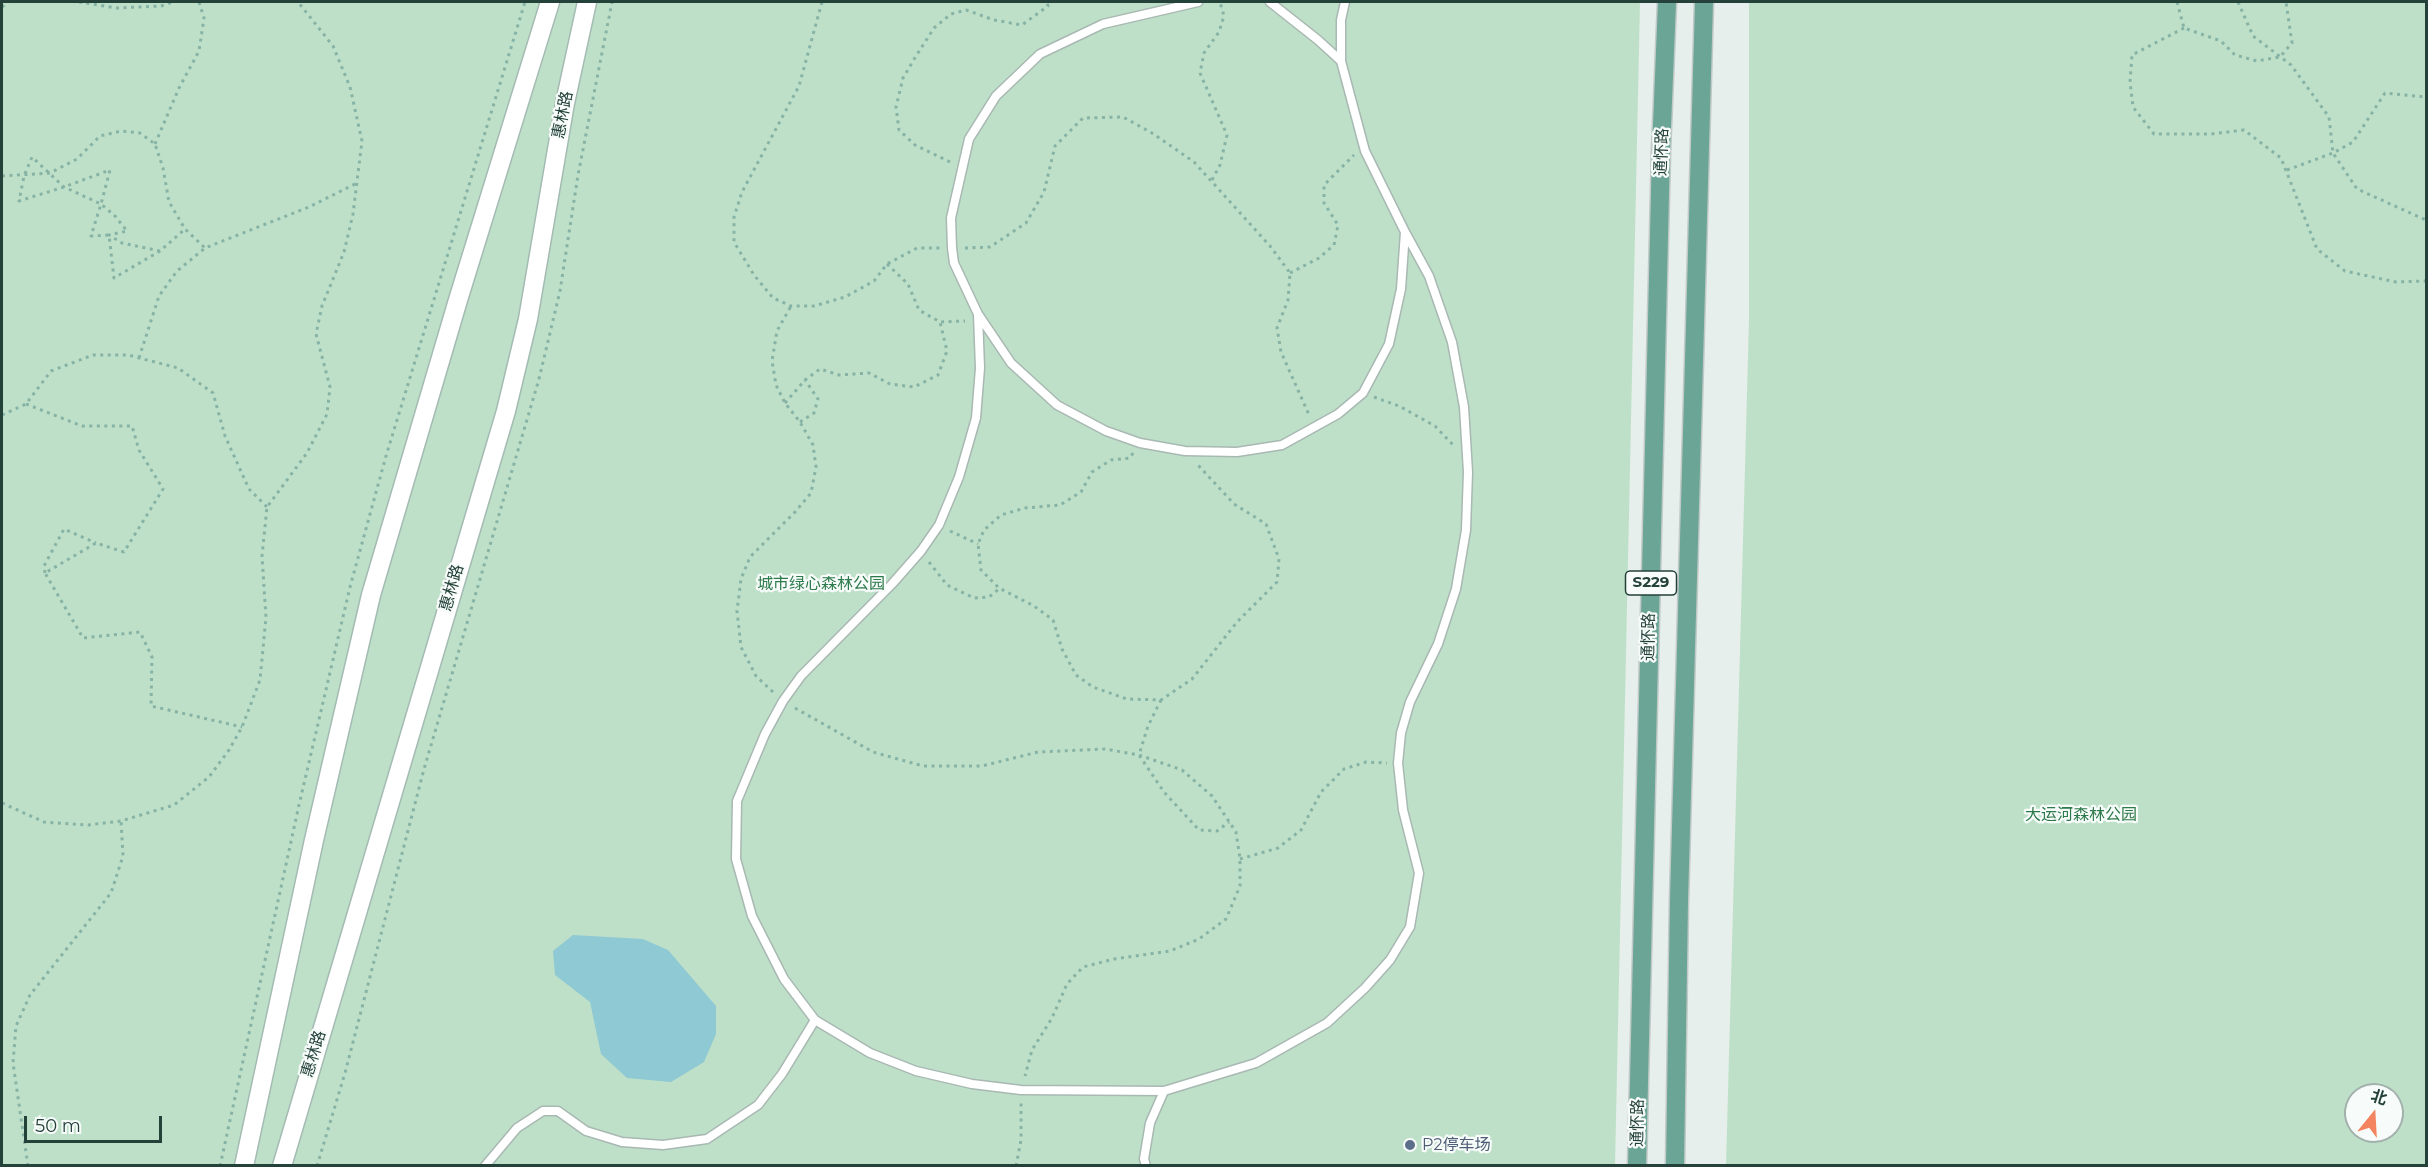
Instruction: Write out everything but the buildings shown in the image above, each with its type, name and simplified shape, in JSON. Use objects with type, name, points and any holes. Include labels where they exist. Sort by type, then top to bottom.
[{"type":"main road","points":[[244,1166],[314,840],[371,595],[458,300],[550,2]]},
{"type":"main road","name":"惠林路","points":[[282,1166],[506,411],[528,319],[565,103],[587,2]]},
{"type":"main road","name":"通怀路","points":[[1637,1166],[1661,163],[1667,2]]},
{"type":"main road","name":"S229","points":[[1675,1166],[1679,900],[1704,2]]},
{"type":"lane","points":[[1198,2],[1103,24],[1040,54],[996,96],[969,140],[951,218],[954,263],[978,314],[1011,363],[1057,405],[1106,431],[1140,444],[1185,451],[1237,452],[1282,445],[1316,428],[1364,393],[1389,344],[1401,289],[1405,232]]},
{"type":"lane","points":[[1270,2],[1318,39],[1341,61]]},
{"type":"lane","points":[[978,314],[980,368],[976,418],[959,477],[939,525],[921,551],[892,584],[801,676],[783,701],[765,734],[737,801],[736,859],[752,916],[784,979],[815,1020],[870,1053],[916,1071],[972,1084],[1021,1090],[1164,1091],[1256,1063],[1328,1023],[1365,988],[1390,960],[1410,927],[1419,873],[1403,810],[1398,763],[1401,733],[1410,702],[1438,644],[1456,589],[1466,530],[1468,472],[1464,407],[1452,342],[1429,276],[1365,151],[1341,61],[1341,20],[1345,2]]},
{"type":"lane","points":[[484,1166],[517,1128],[543,1111],[558,1111],[586,1131],[622,1143],[663,1145],[707,1138],[758,1105],[782,1074],[815,1020]]},
{"type":"lane","points":[[1146,1166],[1144,1159],[1150,1123],[1164,1091]]},
{"type":"path","points":[[2,7],[8,2]]},
{"type":"path","points":[[79,2],[117,8],[161,6],[173,2]]},
{"type":"path","points":[[155,144],[179,88],[199,51],[204,18],[199,2]]},
{"type":"path","points":[[2,803],[45,822],[88,825],[121,821],[174,804],[209,777],[242,728],[260,680],[266,617],[262,556],[267,507],[307,453],[327,414],[330,387],[316,334],[322,306],[344,252],[353,214],[362,141],[350,87],[333,46],[298,2]]},
{"type":"path","points":[[822,2],[799,86],[742,192],[734,217],[734,243],[773,298],[791,306],[814,306],[845,297],[874,281],[887,264],[917,248],[990,247],[1026,223],[1044,192],[1055,146],[1083,117],[1123,117],[1152,133],[1194,162],[1270,246],[1290,273],[1288,300],[1277,328],[1278,336],[1281,352],[1316,428]]},
{"type":"path","points":[[962,169],[915,145],[899,130],[896,107],[903,78],[934,28],[951,14],[966,10],[1022,25],[1048,6],[1047,2]]},
{"type":"path","points":[[1212,181],[1220,165],[1227,135],[1200,73],[1204,53],[1219,32],[1224,16],[1220,2]]},
{"type":"path","points":[[2177,2],[2184,28]]},
{"type":"path","points":[[2238,2],[2253,36],[2291,65],[2329,117],[2333,153],[2357,189],[2427,220]]},
{"type":"path","points":[[2286,2],[2292,43],[2280,57],[2257,62],[2235,55],[2221,41],[2184,28],[2132,56],[2130,82],[2133,107],[2154,134],[2211,134],[2244,130],[2281,158],[2317,249],[2344,271],[2396,282],[2427,281]]},
{"type":"path","points":[[2287,170],[2333,153],[2353,142],[2385,93],[2427,97]]},
{"type":"path","points":[[2,176],[50,173],[77,159],[100,136],[121,131],[140,132],[155,144],[163,168],[169,202],[185,229],[205,248]]},
{"type":"path","points":[[1290,273],[1319,258],[1334,245],[1338,225],[1324,203],[1324,185],[1352,156],[1365,151]]},
{"type":"path","points":[[50,173],[32,157],[24,176],[19,201],[64,187],[110,170],[101,204],[91,236],[127,231],[101,204],[64,187],[50,173]]},
{"type":"path","points":[[139,358],[159,296],[177,271],[205,248],[309,207],[357,183]]},
{"type":"path","points":[[109,235],[114,278],[160,251],[185,229]]},
{"type":"path","points":[[109,235],[122,243],[160,251]]},
{"type":"path","points":[[887,264],[908,284],[919,310],[940,322],[962,322],[978,314]]},
{"type":"path","points":[[791,306],[777,331],[772,361],[777,385],[785,403],[800,422],[813,445],[816,467],[811,493],[750,557],[741,579],[737,611],[741,647],[756,676],[783,701],[873,752],[923,766],[982,766],[1038,752],[1105,749],[1140,755],[1182,770],[1212,796],[1236,832],[1240,859],[1240,886],[1226,919],[1199,939],[1170,951],[1114,959],[1083,967],[1067,984],[1052,1018],[1032,1050],[1021,1090],[1021,1140],[1016,1166]]},
{"type":"path","points":[[785,403],[806,380],[820,369],[839,375],[869,373],[890,384],[915,387],[938,375],[947,351],[940,322]]},
{"type":"path","points":[[2,415],[26,404],[51,371],[93,355],[128,355],[178,368],[213,393],[225,436],[249,489],[267,507]]},
{"type":"path","points":[[800,422],[814,413],[818,399],[806,380]]},
{"type":"path","points":[[1364,393],[1399,406],[1435,426],[1457,449],[1468,472]]},
{"type":"path","points":[[26,404],[82,426],[132,426],[139,450],[163,489],[124,552],[64,529],[44,566],[45,573],[83,638],[140,632],[152,657],[151,706],[242,728]]},
{"type":"path","points":[[1140,444],[1130,458],[1111,460],[1092,472],[1081,492],[1060,505],[1025,508],[1001,515],[984,530],[978,544],[981,570],[999,588],[1034,606],[1053,620],[1062,649],[1076,675],[1093,687],[1128,699],[1161,700]]},
{"type":"path","points":[[1185,451],[1234,504],[1266,524],[1279,559],[1277,582],[1237,622],[1192,679],[1161,700],[1148,726],[1140,755],[1164,792],[1199,830],[1217,831],[1229,822]]},
{"type":"path","points":[[939,525],[978,544]]},
{"type":"path","points":[[45,573],[96,543]]},
{"type":"path","points":[[921,551],[947,585],[974,597],[989,597],[999,588]]},
{"type":"path","points":[[1240,859],[1278,848],[1301,830],[1321,792],[1344,770],[1366,762],[1398,763]]},
{"type":"path","points":[[28,1166],[13,1063],[16,1026],[30,996],[111,893],[123,856],[121,821]]},
{"type":"green space","name":"城市绿心森林公园","points":[[2,2],[1640,2],[1615,1165],[2,1166]]},
{"type":"green space","name":"大运河森林公园","points":[[1749,2],[2426,2],[2426,1165],[1726,1165],[1749,319]]},
{"type":"water","points":[[573,935],[643,939],[668,950],[716,1006],[716,1034],[704,1062],[671,1082],[627,1078],[601,1054],[590,1002],[555,975],[553,951]]},
{"type":"place","name":"P2停车场","points":[[1410,1145]]}]
